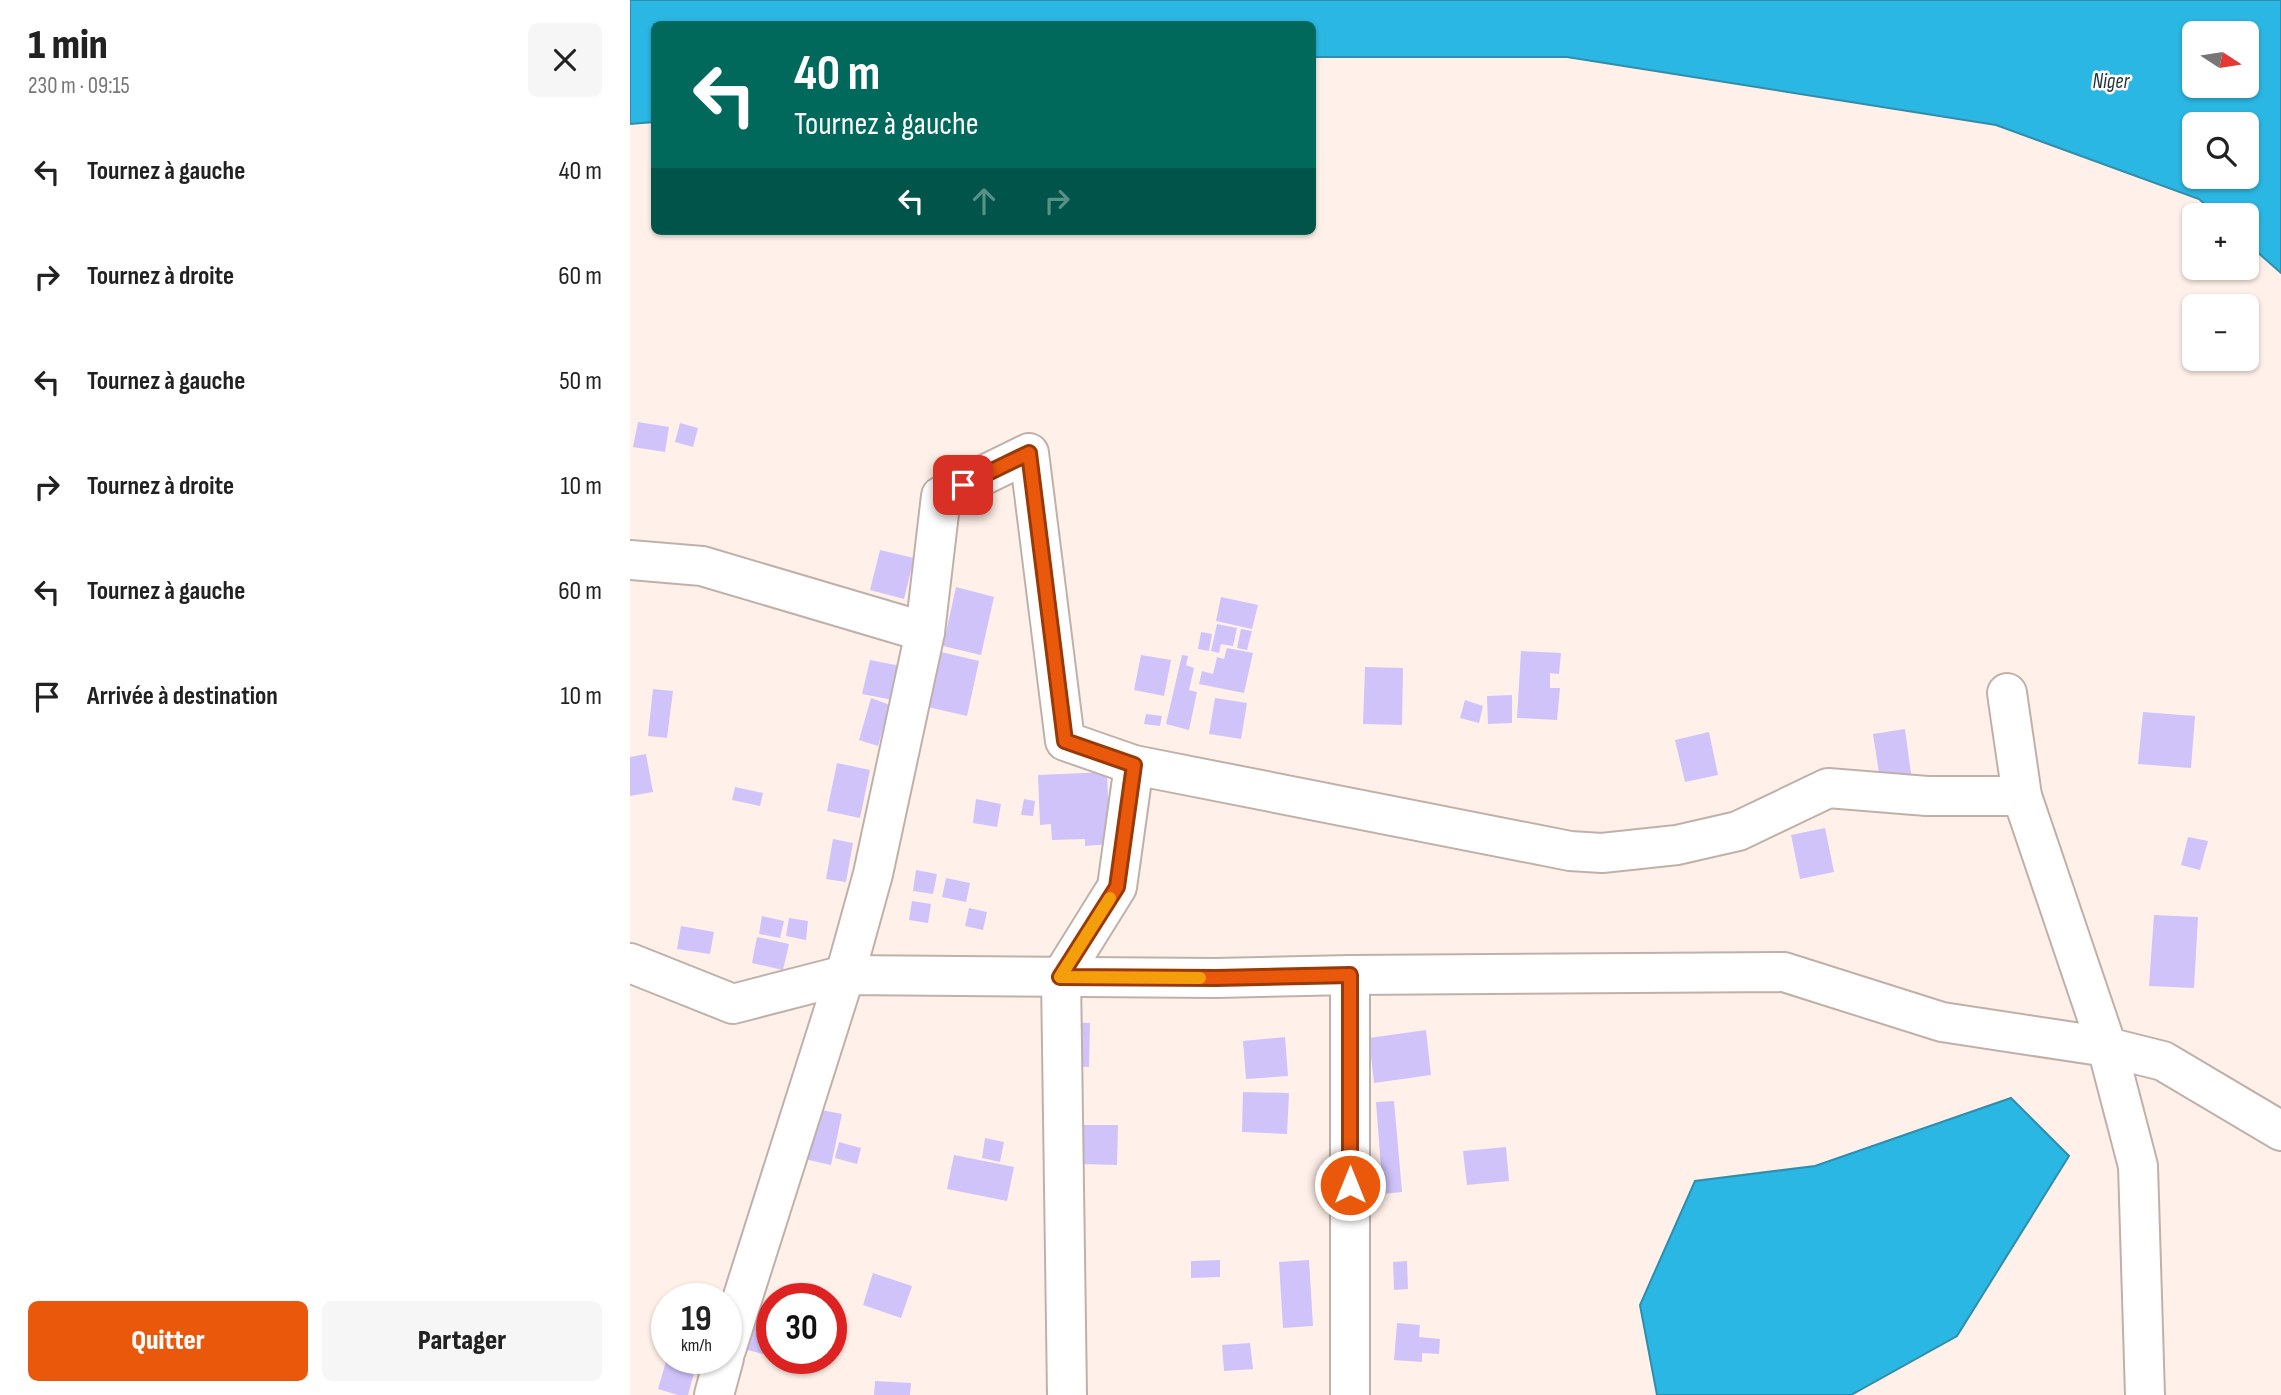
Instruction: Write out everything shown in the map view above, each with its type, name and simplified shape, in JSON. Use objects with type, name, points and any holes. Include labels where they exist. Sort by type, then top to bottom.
[{"type":"street","points":[[742,1300],[845,975],[873,874],[925,632],[942,496],[1029,453],[1065,741],[1134,765],[1570,851],[1602,853],[1677,845],[1738,831],[1828,788],[1927,796],[2022,796]]},
{"type":"street","points":[[630,560],[702,566],[925,632]]},
{"type":"street","points":[[2007,693],[2022,796],[2107,1048],[2138,1166],[2139,1393]]},
{"type":"street","points":[[1067,1395],[1060,977],[1117,887],[1134,765]]},
{"type":"street","points":[[630,963],[733,1004],[845,975],[1216,978],[1784,972],[1942,1022],[2107,1048],[2162,1061],[2281,1131]]},
{"type":"street","points":[[1350,975],[1350,1395]]},
{"type":"street","points":[[714,1395],[720,1374]]},
{"type":"water","name":"Niger","points":[[630,0],[2281,0],[2281,273],[2259,254],[2259,203],[2204,203],[2199,199],[1996,125],[1567,57],[1316,57],[1316,21],[651,21],[651,122],[630,124]]},
{"type":"water","points":[[2011,1098],[2069,1156],[1957,1336],[1851,1395],[1657,1395],[1640,1305],[1695,1181],[1815,1166]]},
{"type":"building","points":[[638,422],[669,427],[665,452],[633,447]]},
{"type":"building","points":[[680,423],[698,428],[693,447],[675,442]]},
{"type":"building","points":[[880,550],[914,558],[904,599],[870,590]]},
{"type":"building","points":[[956,587],[994,597],[981,655],[943,646]]},
{"type":"building","points":[[1221,597],[1258,605],[1252,629],[1216,621]]},
{"type":"building","points":[[1217,624],[1237,628],[1233,646],[1221,644],[1219,653],[1211,651]]},
{"type":"building","points":[[1241,629],[1252,631],[1247,650],[1237,648]]},
{"type":"building","points":[[1201,632],[1212,634],[1209,651],[1198,649]]},
{"type":"building","points":[[1227,648],[1253,653],[1244,693],[1199,684],[1202,671],[1213,674],[1217,657],[1224,659]]},
{"type":"building","points":[[1521,651],[1561,653],[1559,674],[1550,673],[1550,688],[1560,688],[1557,720],[1517,718]]},
{"type":"building","points":[[941,652],[979,661],[967,716],[928,707]]},
{"type":"building","points":[[1141,655],[1171,660],[1164,696],[1134,690]]},
{"type":"building","points":[[1182,655],[1188,656],[1186,665],[1194,668],[1189,690],[1197,692],[1189,730],[1166,724]]},
{"type":"building","points":[[870,660],[901,666],[893,700],[862,694]]},
{"type":"building","points":[[1365,667],[1403,668],[1402,725],[1363,724]]},
{"type":"building","points":[[653,689],[673,691],[667,738],[648,736]]},
{"type":"building","points":[[1512,695],[1512,723],[1488,724],[1487,696]]},
{"type":"building","points":[[871,698],[890,705],[878,746],[859,740]]},
{"type":"building","points":[[1215,698],[1247,703],[1241,739],[1209,734]]},
{"type":"building","points":[[1465,700],[1483,706],[1479,723],[1460,718]]},
{"type":"building","points":[[2143,712],[2195,716],[2191,768],[2138,764]]},
{"type":"building","points":[[1146,714],[1162,716],[1160,726],[1144,724]]},
{"type":"building","points":[[1905,729],[1912,781],[1881,786],[1873,734]]},
{"type":"building","points":[[1709,732],[1718,775],[1685,782],[1675,740]]},
{"type":"building","points":[[646,754],[653,792],[630,796],[630,757]]},
{"type":"building","points":[[837,763],[870,770],[860,818],[827,811]]},
{"type":"building","points":[[1107,772],[1110,844],[1085,846],[1085,839],[1052,840],[1051,824],[1040,825],[1038,775]]},
{"type":"building","points":[[735,787],[763,793],[760,806],[732,800]]},
{"type":"building","points":[[976,799],[1001,804],[997,827],[973,823]]},
{"type":"building","points":[[1024,799],[1035,801],[1033,816],[1021,815]]},
{"type":"building","points":[[1825,828],[1834,872],[1800,879],[1791,835]]},
{"type":"building","points":[[2188,837],[2208,841],[2200,870],[2181,865]]},
{"type":"building","points":[[833,839],[853,843],[846,882],[826,879]]},
{"type":"building","points":[[916,870],[937,874],[933,894],[913,891]]},
{"type":"building","points":[[946,878],[970,883],[966,902],[942,897]]},
{"type":"building","points":[[912,901],[931,904],[928,923],[909,920]]},
{"type":"building","points":[[969,908],[987,912],[983,930],[965,926]]},
{"type":"building","points":[[2154,915],[2198,917],[2194,988],[2149,986]]},
{"type":"building","points":[[762,916],[784,921],[780,938],[759,934]]},
{"type":"building","points":[[789,918],[808,921],[806,940],[786,936]]},
{"type":"building","points":[[681,926],[714,932],[710,954],[677,949]]},
{"type":"building","points":[[757,937],[789,944],[783,970],[752,963]]},
{"type":"building","points":[[1068,1022],[1090,1023],[1089,1067],[1066,1066]]},
{"type":"building","points":[[1426,1030],[1431,1075],[1374,1083],[1369,1038]]},
{"type":"building","points":[[1285,1037],[1288,1076],[1246,1079],[1243,1041]]},
{"type":"building","points":[[1243,1092],[1289,1093],[1287,1134],[1242,1132]]},
{"type":"building","points":[[1394,1101],[1402,1192],[1383,1194],[1376,1102]]},
{"type":"building","points":[[811,1108],[842,1114],[831,1165],[800,1158]]},
{"type":"building","points":[[1080,1125],[1118,1125],[1117,1165],[1080,1164]]},
{"type":"building","points":[[985,1138],[1004,1142],[1000,1162],[982,1158]]},
{"type":"building","points":[[839,1142],[861,1148],[857,1164],[835,1158]]},
{"type":"building","points":[[1506,1147],[1509,1181],[1467,1185],[1463,1151]]},
{"type":"building","points":[[954,1155],[1014,1167],[1007,1201],[947,1189]]},
{"type":"building","points":[[1220,1260],[1220,1277],[1191,1278],[1191,1261]]},
{"type":"building","points":[[1309,1260],[1313,1326],[1283,1328],[1279,1262]]},
{"type":"building","points":[[1407,1261],[1408,1289],[1394,1290],[1393,1262]]},
{"type":"building","points":[[873,1273],[912,1286],[901,1318],[863,1305]]},
{"type":"building","points":[[745,1308],[756,1311],[756,1352],[742,1349]]},
{"type":"building","points":[[1397,1323],[1420,1325],[1419,1337],[1440,1339],[1439,1354],[1422,1353],[1422,1362],[1394,1360]]},
{"type":"building","points":[[1250,1343],[1253,1369],[1224,1371],[1222,1345]]},
{"type":"building","points":[[662,1374],[694,1374],[688,1395],[658,1389]]},
{"type":"building","points":[[875,1381],[911,1383],[910,1395],[874,1395]]},
{"type":"slow traffic","points":[[1110,898],[1060,977],[1200,978]]},
{"type":"route","points":[[963,485],[1029,453],[1065,741],[1134,765],[1117,887],[1060,977],[1350,975],[1350,1185]]}]
